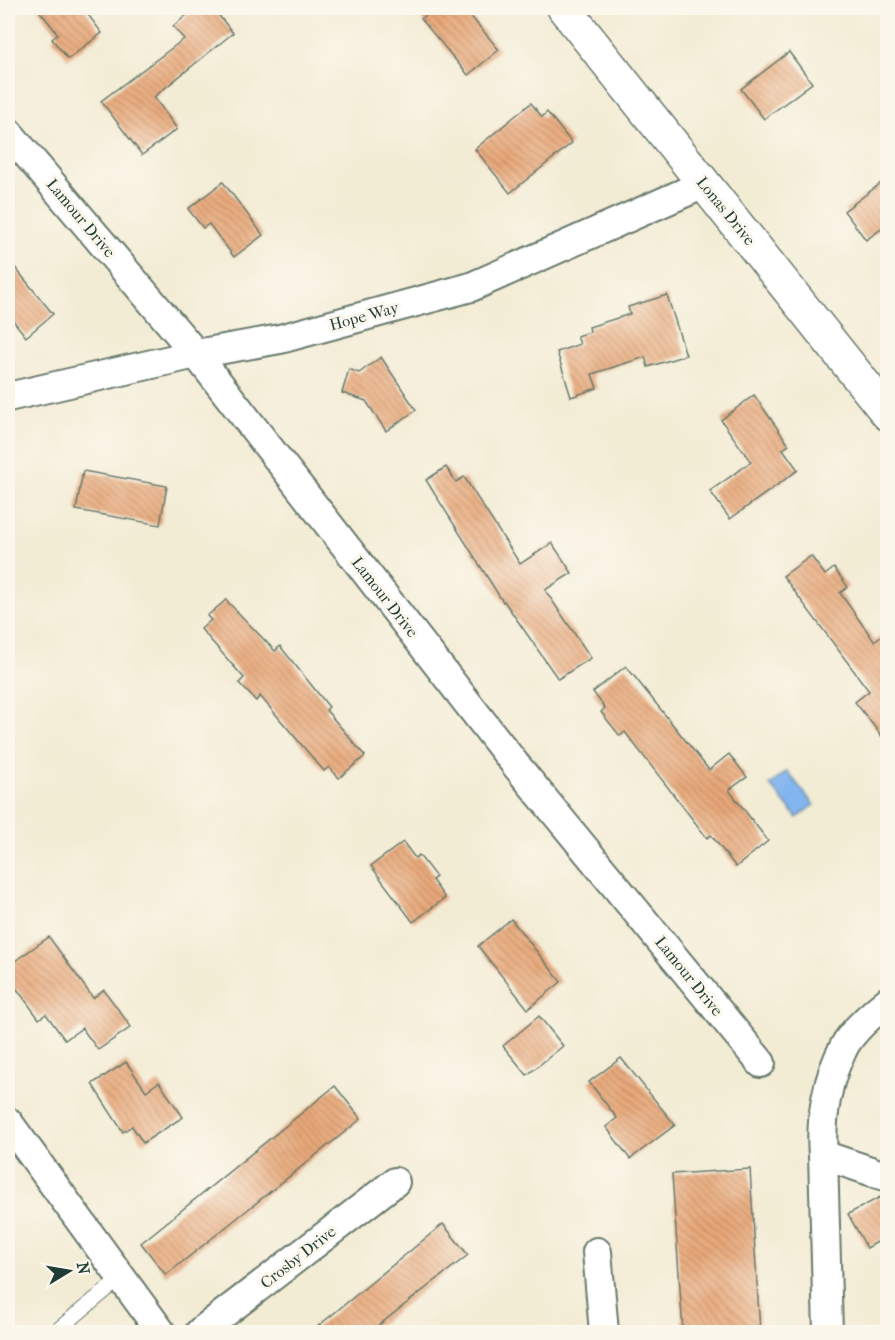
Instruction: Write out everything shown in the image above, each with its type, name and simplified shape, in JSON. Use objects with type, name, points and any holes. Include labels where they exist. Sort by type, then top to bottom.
[{"type":"street","name":"Lonas Drive","points":[[564,8],[888,414]]},
{"type":"street","name":"Lamour Drive","points":[[8,132],[196,354],[515,764],[761,1063]]},
{"type":"street","name":"Hope Way","points":[[8,396],[196,354],[279,339],[471,287],[705,184]]},
{"type":"street","points":[[828,1332],[822,1138],[828,1087],[845,1044],[875,1011],[888,1001]]},
{"type":"street","points":[[8,1122],[161,1332]]},
{"type":"street","points":[[823,1155],[888,1177]]},
{"type":"street","name":"Crosby Drive","points":[[200,1332],[395,1182]]},
{"type":"street","points":[[597,1252],[604,1332]]},
{"type":"lane","points":[[55,1332],[121,1278]]},
{"type":"water","points":[[787,771],[814,805],[797,818],[770,785]]},
{"type":"building","points":[[37,8],[83,8],[102,33],[68,59],[52,39],[58,34]]},
{"type":"building","points":[[196,8],[213,8],[233,33],[154,97],[177,129],[142,155],[101,101],[184,39],[173,26]]},
{"type":"building","points":[[436,8],[464,8],[499,50],[468,75],[421,19]]},
{"type":"building","points":[[789,52],[812,83],[764,119],[741,89]]},
{"type":"building","points":[[531,103],[542,117],[547,112],[572,143],[510,193],[475,149]]},
{"type":"building","points":[[888,178],[888,224],[866,240],[844,211]]},
{"type":"building","points":[[223,182],[263,235],[234,257],[209,224],[203,228],[188,209]]},
{"type":"building","points":[[8,259],[53,314],[26,337],[8,314]]},
{"type":"building","points":[[667,295],[686,355],[648,367],[645,357],[592,374],[597,388],[571,397],[557,352],[580,344],[577,336],[590,332],[589,327],[630,314],[628,307]]},
{"type":"building","points":[[381,357],[416,410],[386,431],[366,401],[342,393],[349,369],[359,373]]},
{"type":"building","points":[[754,395],[789,445],[783,449],[798,470],[730,519],[710,491],[751,462],[721,420]]},
{"type":"building","points":[[446,467],[456,482],[464,477],[520,564],[552,543],[572,573],[545,590],[591,658],[558,679],[503,602],[426,480]]},
{"type":"building","points":[[83,471],[167,486],[160,525],[76,510]]},
{"type":"building","points":[[811,556],[825,575],[834,568],[848,587],[840,593],[874,641],[888,631],[888,744],[855,702],[869,691],[783,576]]},
{"type":"building","points":[[226,600],[275,651],[280,646],[329,707],[326,710],[365,756],[339,778],[329,767],[324,771],[260,696],[256,701],[239,683],[244,678],[201,629],[211,620],[207,616]]},
{"type":"building","points":[[626,666],[709,770],[729,754],[747,777],[729,790],[768,841],[736,867],[711,835],[707,838],[625,732],[620,736],[601,712],[605,708],[593,692]]},
{"type":"building","points":[[403,842],[415,858],[419,855],[436,877],[432,880],[445,898],[413,922],[371,866]]},
{"type":"building","points":[[511,919],[561,982],[528,1009],[478,946]]},
{"type":"building","points":[[49,937],[93,998],[104,990],[131,1027],[98,1050],[82,1028],[65,1040],[46,1014],[39,1019],[17,989],[8,995],[8,966]]},
{"type":"building","points":[[539,1016],[563,1046],[527,1075],[503,1046]]},
{"type":"building","points":[[621,1058],[675,1125],[630,1159],[606,1127],[617,1118],[589,1082]]},
{"type":"building","points":[[126,1062],[146,1091],[159,1082],[183,1117],[143,1143],[132,1126],[123,1132],[92,1084]]},
{"type":"building","points":[[335,1086],[361,1119],[166,1275],[141,1243]]},
{"type":"building","points":[[750,1169],[760,1332],[683,1332],[672,1174]]},
{"type":"building","points":[[888,1193],[888,1236],[867,1248],[848,1214]]},
{"type":"building","points":[[443,1224],[468,1255],[370,1332],[311,1332]]}]
